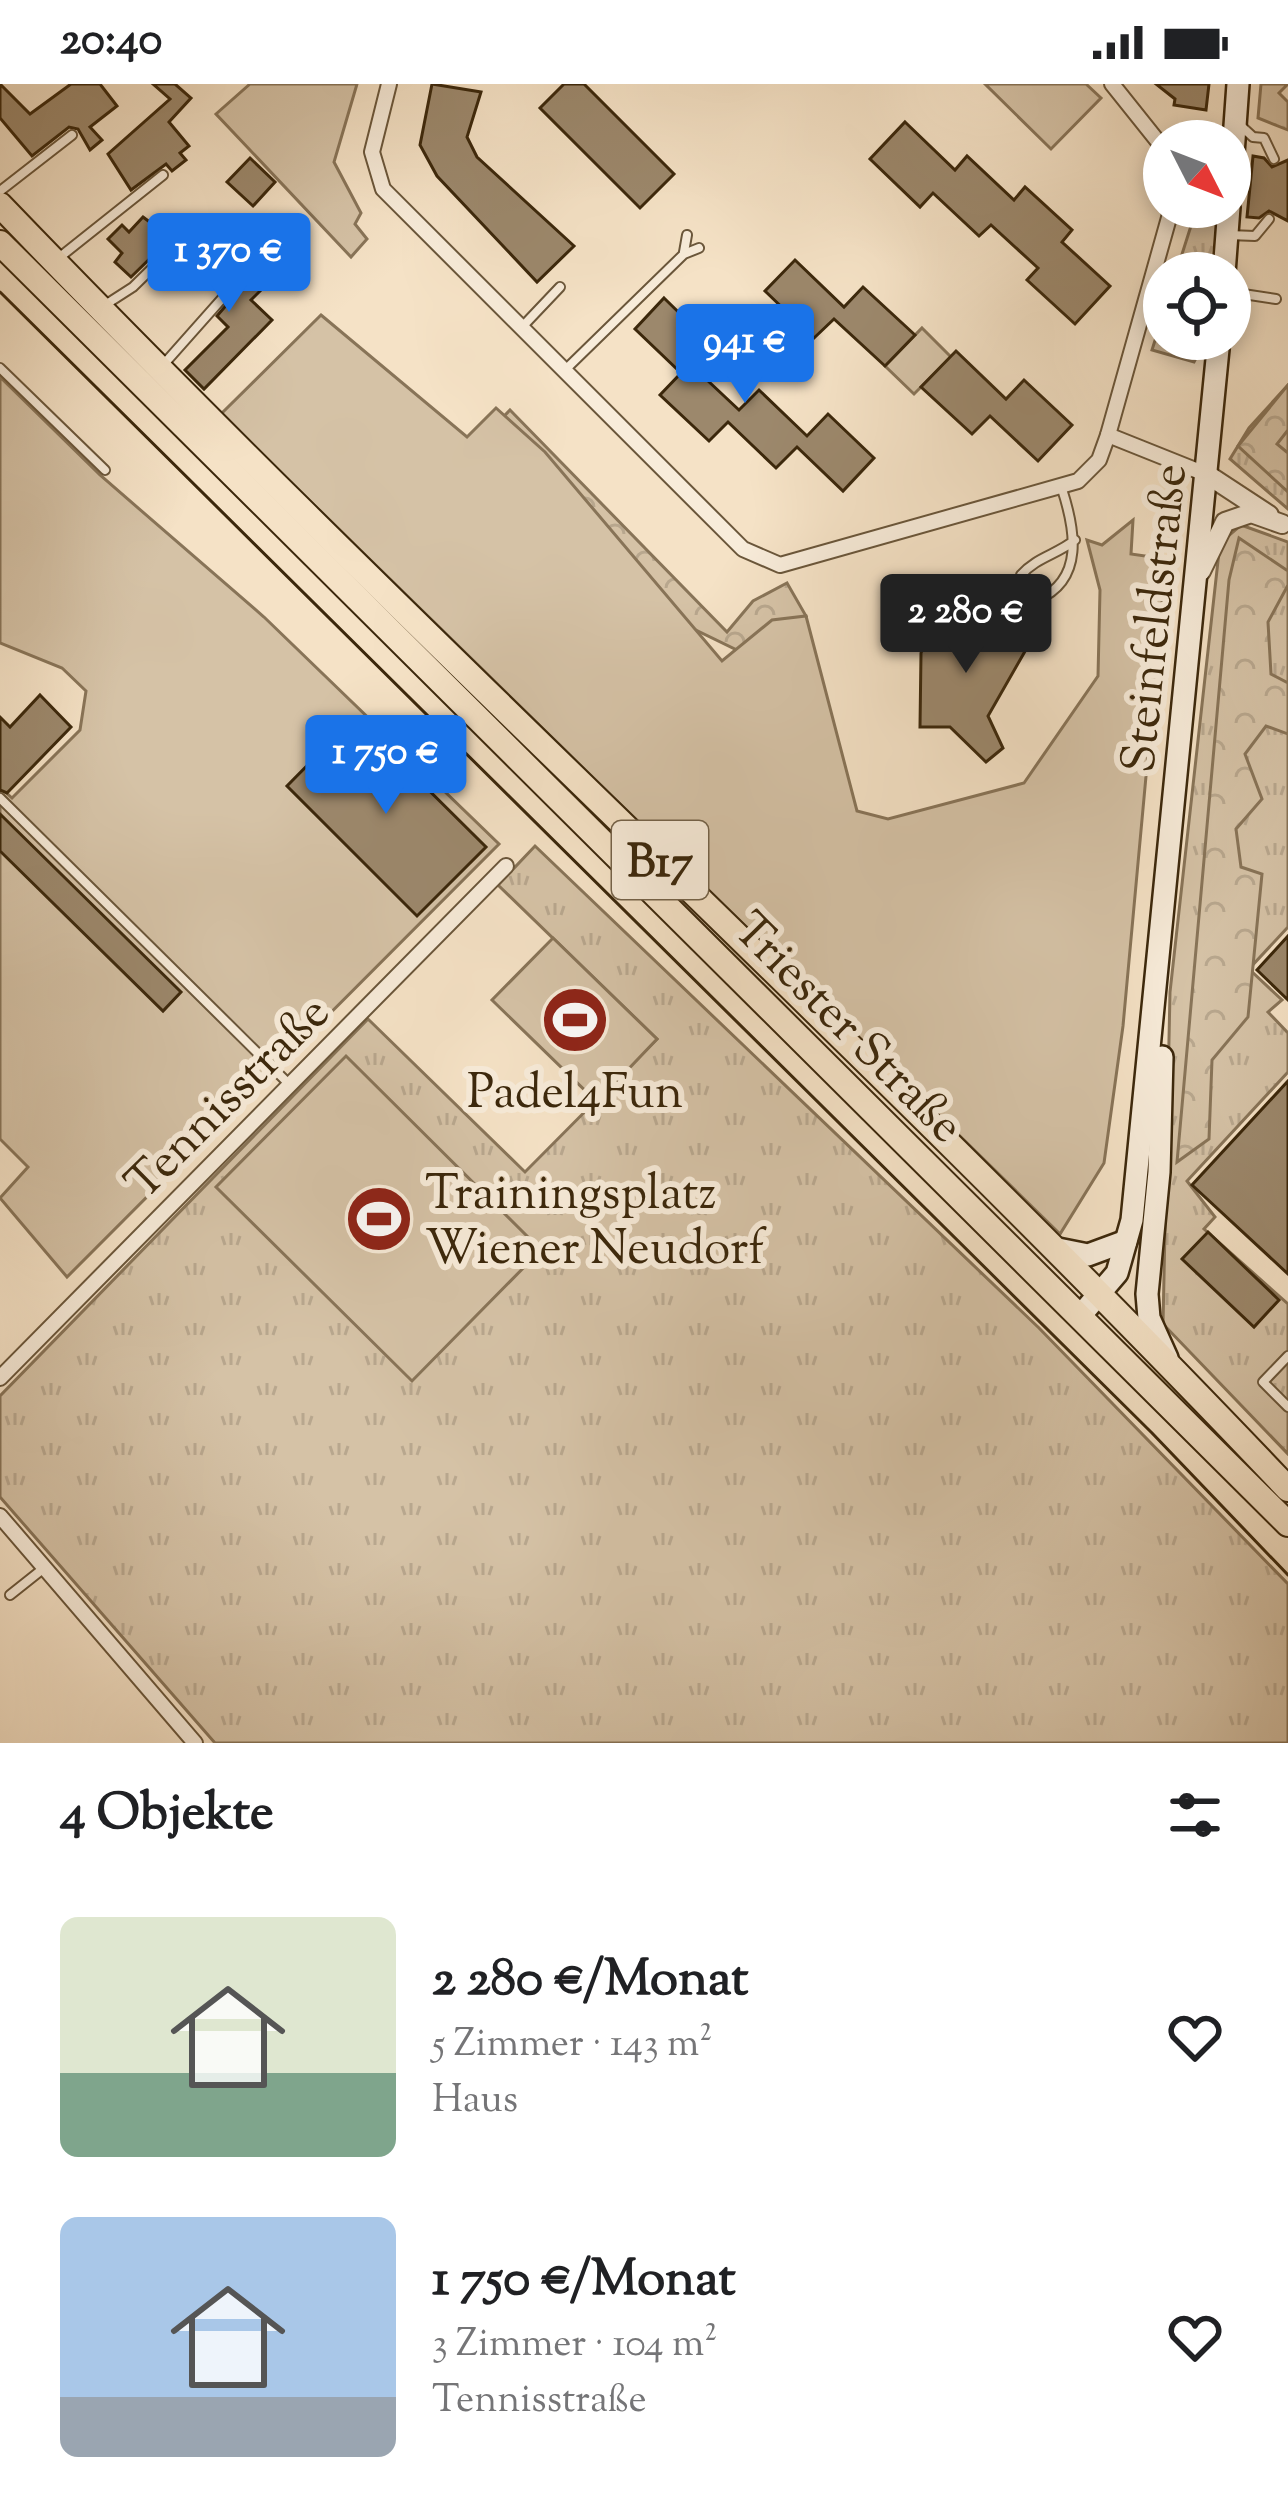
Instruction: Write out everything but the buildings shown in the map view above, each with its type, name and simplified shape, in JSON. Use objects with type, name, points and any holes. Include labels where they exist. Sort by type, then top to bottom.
[{"type":"main road","points":[[1235,120],[1238,84]]},
{"type":"main road","name":"B17","points":[[0,205],[159,369],[255,479]]},
{"type":"main road","points":[[1226,252],[1228,228]]},
{"type":"main road","name":"B17","points":[[0,243],[255,479]]},
{"type":"main road","name":"Steinfeldstraße","points":[[1107,1301],[1126,1241],[1166,905],[1217,360]]},
{"type":"main road","name":"Triester Straße","points":[[255,479],[1058,1249],[1288,1489]]},
{"type":"main road","name":"Triester Straße","points":[[255,479],[1288,1523]]},
{"type":"main road","name":"Steinfeldstraße","points":[[1166,905],[1159,1172],[1149,1318],[1169,1364]]},
{"type":"main road","points":[[1058,1249],[1088,1255],[1126,1241]]},
{"type":"main road","points":[[1083,1317],[1149,1269]]},
{"type":"street","points":[[389,84],[372,152],[382,189],[743,549],[767,564],[1062,489],[1099,460],[1166,228]]},
{"type":"street","points":[[1112,84],[1143,123]]},
{"type":"street","points":[[1108,435],[1208,475],[1285,526]]},
{"type":"street","points":[[1199,574],[1225,522],[1251,513],[1285,526]]},
{"type":"street","name":"Tennisstraße","points":[[0,1378],[506,866]]},
{"type":"street","points":[[0,1516],[195,1743]]},
{"type":"lane","points":[[0,190],[72,135]]},
{"type":"lane","points":[[1251,135],[1264,138],[1274,159]]},
{"type":"lane","points":[[55,262],[163,175]]},
{"type":"lane","points":[[1227,235],[1255,236],[1269,219]]},
{"type":"lane","points":[[684,254],[687,235]]},
{"type":"lane","points":[[100,311],[179,242]]},
{"type":"lane","points":[[564,371],[684,254],[699,248]]},
{"type":"lane","points":[[521,327],[560,287]]},
{"type":"lane","points":[[159,369],[227,292]]},
{"type":"lane","points":[[1251,295],[1276,299]]},
{"type":"lane","points":[[0,368],[105,470]]},
{"type":"lane","points":[[1062,489],[1075,540],[1070,567],[1057,592],[1037,599],[1021,590],[1021,574],[1035,559],[1056,555],[1075,540]]},
{"type":"lane","points":[[0,798],[291,1087]]},
{"type":"lane","points":[[1288,1356],[1263,1382],[1288,1407]]},
{"type":"lane","points":[[10,1595],[45,1567]]},
{"type":"green space","points":[[250,84],[357,84],[334,162],[361,213],[355,224],[367,239],[351,257],[216,114]]},
{"type":"green space","points":[[985,84],[1086,84],[1101,98],[1051,149]]},
{"type":"green space","points":[[1261,84],[1288,84],[1279,93],[1288,102],[1288,130],[1258,118]]},
{"type":"green space","points":[[1190,228],[1218,228],[1215,252],[1183,252]]},
{"type":"green space","points":[[321,315],[467,437],[496,408],[545,452],[722,661],[772,620],[806,616],[857,811],[888,819],[1024,783],[1098,676],[1100,590],[1087,540],[1102,545],[1133,520],[1131,554],[1166,559],[1123,1026],[1104,1163],[1060,1234],[221,414]]},
{"type":"green space","points":[[922,328],[951,357],[914,394],[885,366]]},
{"type":"green space","points":[[0,377],[100,475],[264,617],[499,844],[67,1277],[0,1198],[28,1167],[0,1139],[0,787],[12,798],[80,730],[86,691],[62,668],[0,643]]},
{"type":"green space","points":[[1288,385],[1288,509],[1230,459],[1249,428]]},
{"type":"green space","points":[[1288,385],[1288,430],[1277,444],[1288,453],[1288,492],[1238,446]]},
{"type":"green space","points":[[510,410],[727,632],[753,601],[787,583],[806,616],[737,650],[667,616],[481,440]]},
{"type":"green space","points":[[1241,525],[1288,542],[1288,927],[1249,969],[1282,1000],[1268,1012],[1288,1033],[1288,1072],[1187,1181],[1215,1217],[1204,1229],[1288,1304],[1288,1454],[1163,1324],[1170,992],[1220,543]]},
{"type":"green space","points":[[1239,538],[1288,571],[1288,585],[1268,622],[1271,674],[1288,683],[1288,734],[1266,726],[1245,754],[1262,799],[1236,829],[1241,867],[1262,874],[1248,1017],[1212,1060],[1209,1139],[1177,1162],[1229,580]]},
{"type":"green space","points":[[535,846],[1039,1328],[1288,1584],[1288,1743],[215,1743],[0,1497],[0,1396],[368,1019],[525,1172],[657,1039],[498,885]]},
{"type":"green space","name":"Padel4Fun","points":[[553,938],[657,1039],[597,1102],[492,1000]]},
{"type":"green space","name":"Trainingsplatz Wiener Neudorf","points":[[346,1056],[541,1250],[412,1381],[216,1187]]},
{"type":"tram line","points":[[0,292],[1152,1433],[1288,1575]]},
{"type":"place","name":"Padel4Fun","points":[[575,1020]]},
{"type":"place","name":"Trainingsplatz Wiener Neudorf","points":[[379,1219]]}]
